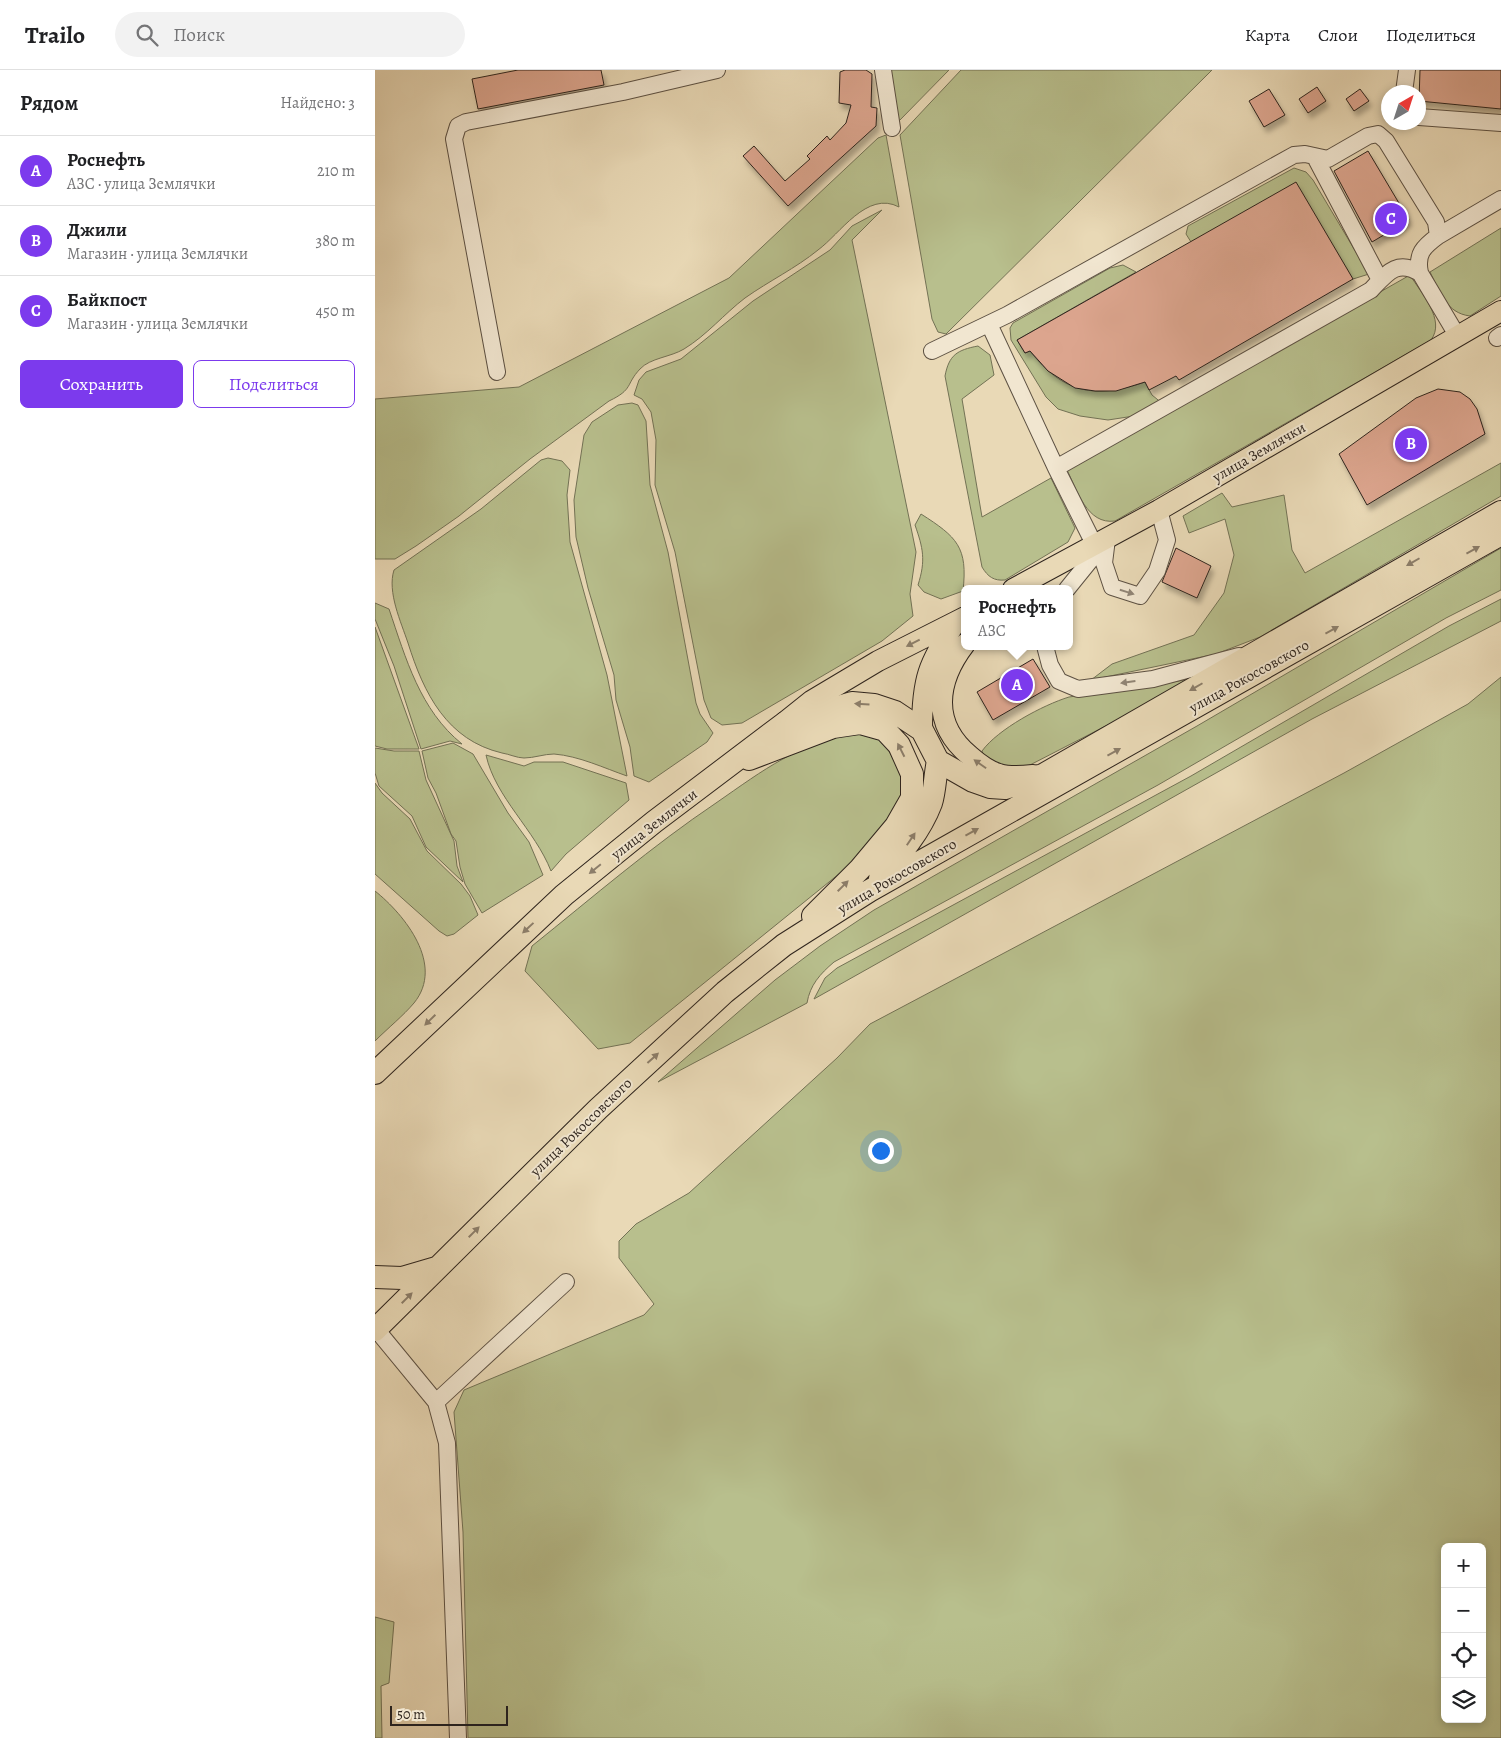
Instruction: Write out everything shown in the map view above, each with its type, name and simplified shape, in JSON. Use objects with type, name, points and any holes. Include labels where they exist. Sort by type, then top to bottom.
[{"type":"highway","name":"улица Рокоссовского","points":[[937,761],[956,773],[989,787],[1005,788],[1043,775],[1501,512]]},
{"type":"highway","name":"улица Рокоссовского","points":[[375,1330],[597,1109],[725,992],[784,945],[869,891],[1501,534]]},
{"type":"highway","points":[[785,723],[851,703],[875,705],[895,712],[922,730],[937,761],[931,802],[921,824],[901,854],[869,891]]},
{"type":"highway","name":"улица Землячки","points":[[375,1073],[564,895],[654,822],[785,723]]},
{"type":"highway","points":[[731,765],[833,727],[860,723],[885,730],[899,745],[912,774],[912,798],[896,826],[859,869],[784,945]]},
{"type":"highway","points":[[375,1277],[402,1278],[439,1267]]},
{"type":"main road","name":"улица Землячки","points":[[1021,585],[1159,510],[1501,311]]},
{"type":"main road","name":"улица Землячки","points":[[785,723],[811,701],[878,660],[960,619]]},
{"type":"main road","points":[[922,730],[922,696],[927,673],[936,651],[960,619]]},
{"type":"main road","points":[[961,650],[946,676],[942,695],[942,716],[949,734],[963,751],[982,766],[999,774],[1043,775]]},
{"type":"street","points":[[497,372],[454,139],[458,126],[466,122],[623,92],[717,70]]},
{"type":"street","points":[[883,70],[892,128]]},
{"type":"street","points":[[1405,85],[1407,70]]},
{"type":"street","points":[[1426,118],[1501,123]]},
{"type":"street","points":[[932,351],[989,324],[1294,155],[1305,154],[1328,159],[1368,136],[1377,134],[1386,141],[1436,222],[1438,236]]},
{"type":"street","points":[[1315,157],[1380,280]]},
{"type":"street","points":[[1458,337],[1420,273],[1418,261],[1422,248],[1438,236],[1501,199]]},
{"type":"street","points":[[1056,468],[1371,290],[1380,280],[1399,266],[1408,265],[1420,273]]},
{"type":"street","points":[[989,324],[1056,468],[1101,542],[1104,563],[1112,587],[1140,596],[1157,570],[1167,540],[1159,510]]},
{"type":"street","points":[[1070,585],[1101,542]]},
{"type":"street","points":[[1046,650],[1050,665],[1059,681],[1078,689],[1153,679],[1260,650]]},
{"type":"street","points":[[436,1402],[565,1282]]},
{"type":"street","points":[[375,1330],[436,1402],[447,1443],[458,1738]]},
{"type":"green space","points":[[889,70],[949,70],[899,121],[896,121]]},
{"type":"green space","points":[[961,70],[1212,70],[946,334],[938,332],[932,319],[900,135]]},
{"type":"green space","points":[[886,135],[899,207],[887,203],[876,204],[865,209],[810,257],[745,298],[708,331],[684,349],[644,365],[635,374],[626,390],[530,459],[459,516],[395,559],[375,559],[375,399],[519,387],[729,278],[878,138]]},
{"type":"green space","points":[[1294,168],[1306,172],[1313,180],[1369,274],[1353,279],[1191,242],[1186,234],[1188,226]]},
{"type":"green space","points":[[882,210],[852,240],[916,552],[910,594],[913,616],[882,641],[742,723],[722,725],[711,718],[704,700],[675,552],[655,485],[656,440],[651,412],[642,399],[634,395],[639,380],[646,372],[681,359],[753,301],[830,250],[852,226]]},
{"type":"green space","points":[[1501,228],[1501,296],[1470,316],[1455,311],[1441,294],[1430,272]]},
{"type":"green space","points":[[1123,265],[1136,272],[1017,340],[1025,353],[1030,351],[1055,376],[1068,384],[1081,389],[1096,391],[1111,390],[1145,382],[1152,395],[1163,404],[1134,416],[1108,420],[1080,416],[1058,409],[1046,397],[1011,340],[1010,328],[1013,323],[1110,268]]},
{"type":"green space","points":[[1410,275],[1434,315],[1436,324],[1431,340],[1115,521],[1105,521],[1097,518],[1084,504],[1067,470]]},
{"type":"green space","points":[[978,346],[990,355],[994,375],[962,399],[982,517],[1051,478],[1075,528],[1068,542],[1005,580],[992,578],[982,567],[945,376],[949,363],[955,355],[965,349]]},
{"type":"green space","points":[[632,403],[638,405],[646,421],[650,485],[668,552],[696,703],[700,714],[713,733],[707,742],[649,782],[634,776],[630,747],[616,700],[614,675],[588,588],[576,537],[574,500],[584,435],[592,422],[618,405]]},
{"type":"green space","points":[[548,458],[562,461],[570,470],[567,495],[570,542],[607,675],[627,776],[563,755],[550,754],[528,758],[502,753],[483,747],[466,738],[452,726],[430,697],[414,662],[396,607],[392,588],[394,570],[481,509],[541,460]]},
{"type":"green space","points":[[1501,463],[1501,496],[1260,637],[1216,654],[1091,680],[1112,664],[1194,635],[1224,593],[1234,555],[1225,519],[1189,533],[1183,516],[1222,493],[1232,507],[1284,495],[1292,550],[1305,573]]},
{"type":"green space","points":[[921,514],[943,530],[957,545],[964,564],[963,585],[961,585],[961,592],[941,599],[924,592],[918,585],[923,554],[915,525]]},
{"type":"green space","points":[[1501,548],[1501,590],[1446,618],[1158,785],[834,962],[816,980],[807,1003],[658,1082],[775,980],[820,946],[874,910],[1197,726]]},
{"type":"green space","points":[[1501,599],[1501,621],[1312,719],[814,999],[825,978],[837,968],[1191,776],[1449,626]]},
{"type":"green space","points":[[375,603],[389,609],[408,665],[425,700],[435,716],[462,744],[450,741],[421,749],[394,666],[375,619]]},
{"type":"green space","points":[[375,627],[419,749],[387,749],[375,746]]},
{"type":"green space","points":[[1501,677],[1501,1738],[468,1738],[463,1532],[454,1412],[464,1390],[644,1315],[654,1304],[619,1258],[619,1241],[636,1224],[689,1193],[837,1058],[870,1024],[1344,773],[1468,704]]},
{"type":"green space","points":[[1199,678],[1028,766],[1000,768],[984,758],[982,751],[999,734],[1034,712],[1058,701],[1069,697]]},
{"type":"green space","points":[[858,733],[882,741],[901,769],[901,801],[889,823],[850,865],[630,1043],[598,1049],[525,971],[532,946],[692,819],[783,759],[817,743]]},
{"type":"green space","points":[[453,743],[473,754],[508,813],[529,842],[543,875],[482,913],[465,884],[456,841],[451,834],[436,793],[428,778],[422,751]]},
{"type":"green space","points":[[375,748],[394,751],[419,751],[426,780],[454,841],[457,866],[463,882],[426,847],[412,816],[379,786],[375,773]]},
{"type":"green space","points":[[486,755],[524,766],[534,762],[563,762],[626,783],[629,800],[566,854],[551,871],[535,841],[498,785]]},
{"type":"green space","points":[[375,783],[382,793],[410,819],[427,851],[461,884],[470,896],[478,915],[454,934],[447,936],[439,931],[375,874]]},
{"type":"green space","points":[[375,891],[387,901],[409,927],[423,957],[425,973],[422,988],[414,1003],[375,1041]]},
{"type":"green space","points":[[375,1617],[394,1622],[389,1683],[381,1686],[382,1738],[375,1738]]},
{"type":"building","points":[[518,70],[601,70],[604,85],[478,109],[472,79]]},
{"type":"building","points":[[845,70],[866,70],[872,74],[871,107],[877,108],[876,126],[788,206],[743,156],[754,146],[785,181],[810,159],[807,156],[827,136],[830,140],[846,123],[851,105],[839,103],[840,72]]},
{"type":"building","points":[[1420,70],[1501,70],[1501,109],[1426,102],[1426,85],[1420,85]]},
{"type":"building","points":[[1317,87],[1326,101],[1308,113],[1299,99]]},
{"type":"building","points":[[1269,89],[1285,115],[1264,127],[1249,101]]},
{"type":"building","points":[[1360,89],[1369,101],[1354,111],[1346,99]]},
{"type":"building","points":[[1368,151],[1409,220],[1372,242],[1334,171]]},
{"type":"building","points":[[1296,182],[1353,279],[1179,380],[1176,376],[1149,390],[1145,382],[1116,391],[1095,391],[1075,388],[1048,371],[1030,351],[1025,353],[1017,340]]},
{"type":"building","points":[[1438,389],[1460,392],[1470,399],[1477,409],[1485,434],[1367,505],[1339,454],[1416,398]]},
{"type":"building","points":[[1176,548],[1211,566],[1197,598],[1162,582]]},
{"type":"building","points":[[1033,659],[1050,687],[993,720],[977,692]]},
{"type":"place","name":"Байкпост","points":[[1391,219]]},
{"type":"place","name":"Джили","points":[[1411,444]]},
{"type":"place","name":"Роснефть","points":[[1017,685]]}]
